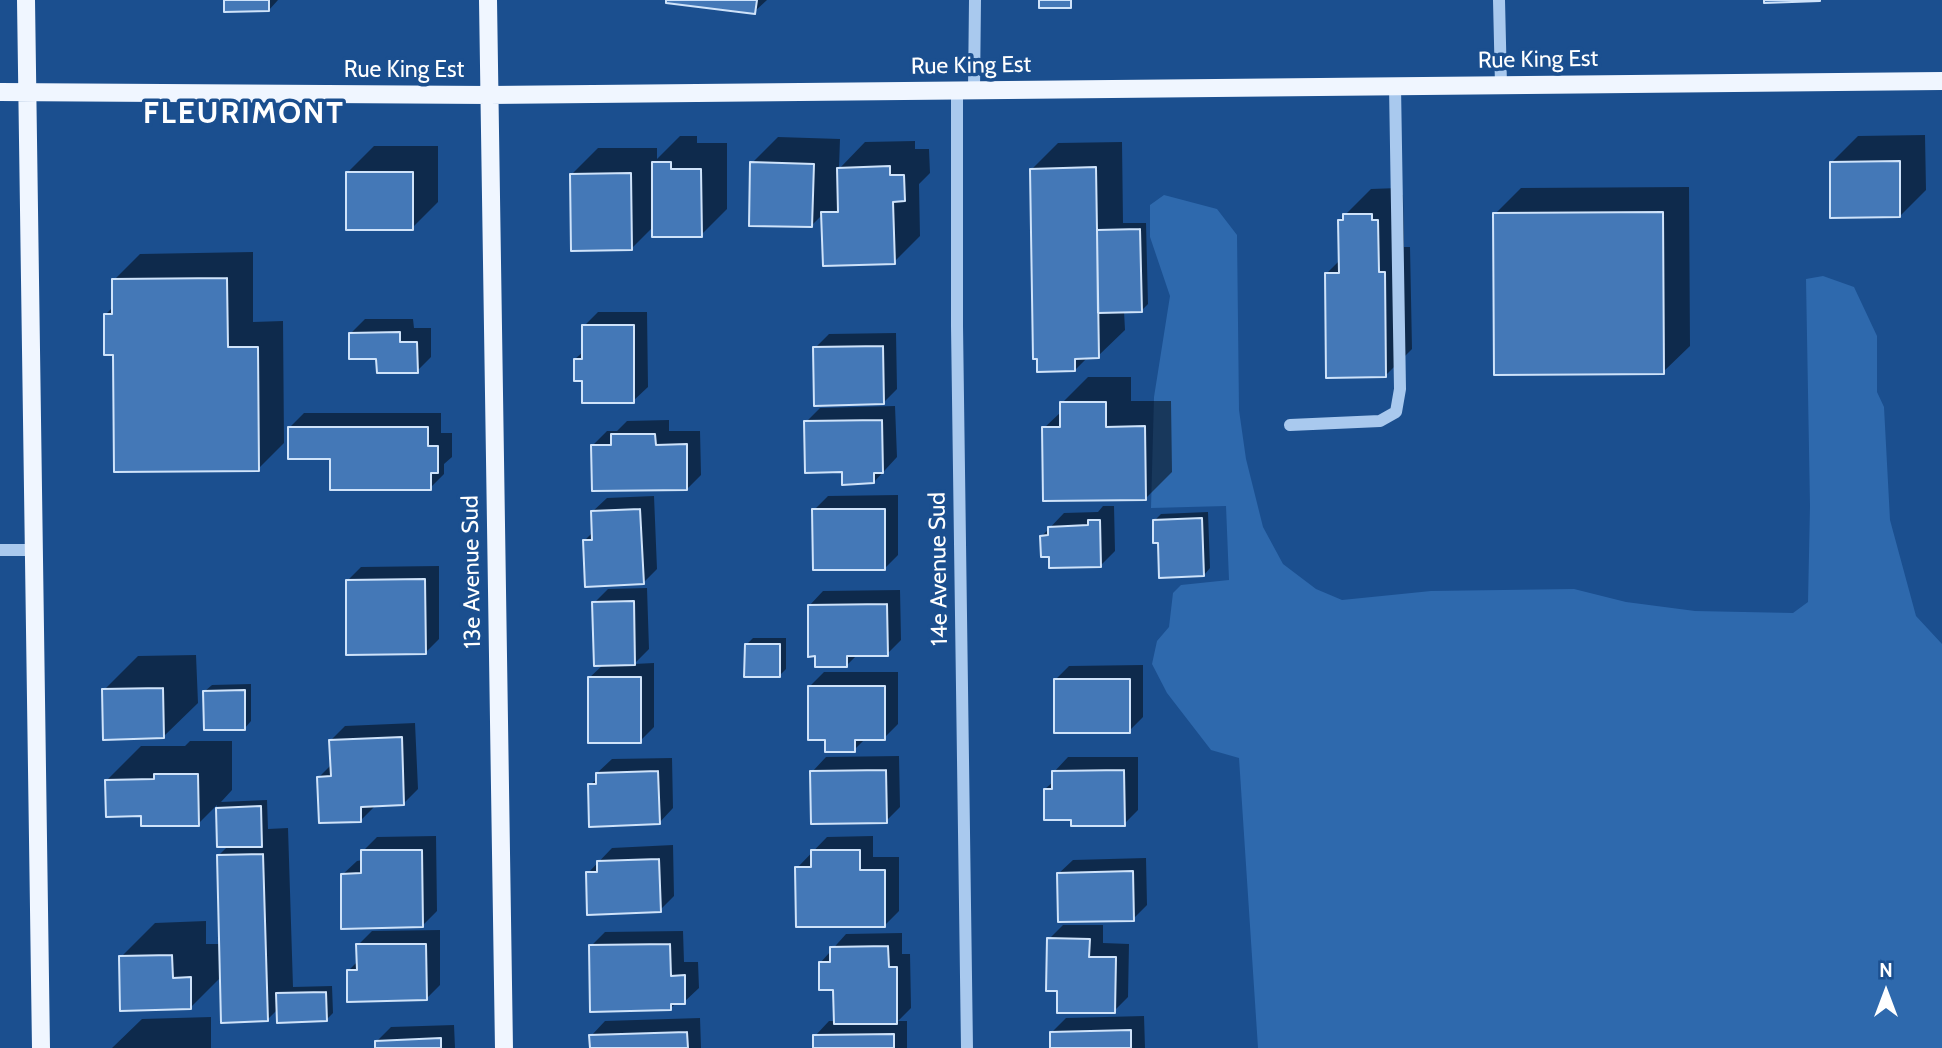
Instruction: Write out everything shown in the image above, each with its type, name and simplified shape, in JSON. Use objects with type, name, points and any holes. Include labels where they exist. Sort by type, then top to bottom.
[{"type":"main road","points":[[26,0],[41,1048]]},
{"type":"main road","name":"13e Avenue Sud","points":[[488,0],[504,1048]]},
{"type":"main road","name":"Rue King Est","points":[[0,92],[489,95],[1942,81]]},
{"type":"street","name":"14e Avenue Sud","points":[[968,1048],[957,326],[966,90],[975,0]]},
{"type":"street","points":[[1499,0],[1501,85]]},
{"type":"street","points":[[1290,425],[1380,421],[1396,412],[1400,389],[1395,86]]},
{"type":"street","points":[[0,550],[34,550]]},
{"type":"shaded area","points":[[1164,195],[1217,209],[1237,235],[1239,410],[1246,459],[1263,527],[1283,564],[1316,589],[1342,600],[1431,591],[1574,589],[1626,602],[1695,611],[1793,613],[1808,602],[1810,506],[1806,279],[1823,276],[1854,287],[1877,336],[1877,392],[1884,407],[1890,520],[1916,616],[1942,644],[1942,1048],[1258,1048],[1239,758],[1211,750],[1167,693],[1152,664],[1157,641],[1169,627],[1173,593],[1181,585],[1229,580],[1226,506],[1151,508],[1154,397],[1170,296],[1150,237],[1150,205]]},
{"type":"building","points":[[224,0],[269,0],[269,11],[224,12]]},
{"type":"building","points":[[666,0],[757,0],[755,14],[666,3]]},
{"type":"building","points":[[1039,0],[1071,0],[1071,8],[1039,8]]},
{"type":"building","points":[[1764,0],[1820,0],[1820,1],[1764,3]]},
{"type":"building","points":[[1900,161],[1900,217],[1830,218],[1830,162]]},
{"type":"building","points":[[652,162],[671,162],[671,169],[701,169],[702,237],[652,237]]},
{"type":"building","points":[[750,162],[814,164],[812,227],[749,226]]},
{"type":"building","points":[[890,166],[890,175],[904,175],[905,201],[893,202],[895,264],[823,266],[821,212],[838,212],[837,168]]},
{"type":"building","points":[[1096,167],[1099,358],[1075,359],[1075,371],[1037,372],[1037,359],[1033,359],[1030,169]]},
{"type":"building","points":[[346,172],[413,172],[413,230],[346,230]]},
{"type":"building","points":[[631,173],[632,250],[571,251],[570,174]]},
{"type":"building","points":[[1663,212],[1664,374],[1494,375],[1493,213]]},
{"type":"building","points":[[1343,214],[1372,214],[1372,220],[1378,220],[1379,272],[1385,272],[1386,377],[1326,378],[1325,273],[1339,273],[1338,220],[1343,220]]},
{"type":"building","points":[[1140,229],[1142,312],[1098,313],[1097,230]]},
{"type":"building","points":[[227,278],[228,347],[258,347],[259,471],[114,472],[113,355],[104,355],[104,314],[112,314],[112,279]]},
{"type":"building","points":[[582,325],[634,325],[634,403],[582,403],[582,381],[574,381],[574,359],[582,359]]},
{"type":"building","points":[[400,332],[400,342],[417,342],[418,373],[377,373],[376,359],[349,359],[349,333]]},
{"type":"building","points":[[883,346],[884,404],[814,406],[813,347]]},
{"type":"building","points":[[1060,402],[1106,402],[1106,427],[1145,426],[1146,500],[1043,501],[1042,427],[1060,427]]},
{"type":"building","points":[[882,420],[883,473],[874,473],[874,483],[842,485],[842,472],[805,473],[804,421]]},
{"type":"building","points":[[288,427],[428,427],[428,446],[438,446],[438,473],[431,473],[431,490],[330,490],[330,459],[288,459]]},
{"type":"building","points":[[611,434],[655,434],[656,445],[687,444],[687,490],[592,491],[591,445],[611,445]]},
{"type":"building","points":[[640,509],[644,584],[585,587],[583,540],[592,540],[591,511]]},
{"type":"building","points":[[812,509],[885,509],[885,570],[813,570]]},
{"type":"building","points":[[1202,518],[1204,576],[1159,578],[1158,543],[1153,543],[1153,520]]},
{"type":"building","points":[[1088,520],[1100,520],[1101,567],[1049,568],[1049,557],[1041,557],[1040,536],[1048,535],[1048,527],[1088,525]]},
{"type":"building","points":[[425,579],[426,654],[346,655],[346,580]]},
{"type":"building","points":[[634,601],[635,665],[594,666],[592,602]]},
{"type":"building","points":[[887,604],[888,656],[847,656],[847,667],[815,667],[815,656],[808,657],[808,605]]},
{"type":"building","points":[[745,644],[780,644],[780,677],[744,677]]},
{"type":"building","points":[[588,677],[641,677],[641,743],[588,743]]},
{"type":"building","points":[[1054,679],[1130,679],[1130,733],[1054,733]]},
{"type":"building","points":[[808,686],[885,686],[885,740],[855,740],[855,752],[825,752],[825,740],[808,740]]},
{"type":"building","points":[[163,688],[164,738],[103,740],[102,689]]},
{"type":"building","points":[[245,690],[245,730],[204,730],[203,691]]},
{"type":"building","points":[[402,737],[404,805],[361,807],[361,822],[319,823],[317,777],[331,776],[329,740]]},
{"type":"building","points":[[886,770],[887,823],[811,824],[810,771]]},
{"type":"building","points":[[1124,770],[1125,826],[1071,826],[1071,820],[1044,820],[1044,789],[1052,789],[1052,771]]},
{"type":"building","points":[[658,771],[660,824],[589,827],[588,784],[596,784],[596,773]]},
{"type":"building","points":[[154,774],[198,774],[199,826],[141,826],[141,816],[106,817],[105,780],[154,779]]},
{"type":"building","points":[[261,806],[262,847],[217,847],[216,808]]},
{"type":"building","points":[[361,850],[422,850],[423,927],[341,929],[341,874],[361,873]]},
{"type":"building","points":[[811,850],[860,850],[860,870],[885,870],[885,927],[796,927],[795,867],[811,867]]},
{"type":"building","points":[[263,854],[268,1021],[221,1023],[217,855]]},
{"type":"building","points":[[659,859],[661,912],[587,915],[586,872],[597,872],[597,861]]},
{"type":"building","points":[[1133,871],[1134,921],[1058,922],[1057,873]]},
{"type":"building","points":[[1047,938],[1090,939],[1089,957],[1116,957],[1115,1013],[1057,1013],[1057,991],[1046,991]]},
{"type":"building","points":[[356,944],[426,944],[427,1000],[347,1002],[347,970],[357,970]]},
{"type":"building","points":[[670,944],[671,976],[685,975],[685,1004],[671,1004],[671,1010],[590,1012],[589,945]]},
{"type":"building","points":[[888,946],[889,967],[897,967],[897,1024],[834,1024],[833,990],[819,990],[819,962],[830,962],[830,947]]},
{"type":"building","points":[[172,955],[173,978],[191,977],[191,1009],[120,1011],[119,956]]},
{"type":"building","points":[[326,992],[327,1021],[277,1023],[276,993]]},
{"type":"building","points":[[1131,1030],[1131,1048],[1050,1048],[1050,1032]]},
{"type":"building","points":[[687,1032],[688,1048],[590,1048],[589,1035]]},
{"type":"building","points":[[894,1034],[894,1048],[813,1048],[813,1035]]},
{"type":"building","points":[[441,1038],[441,1048],[375,1048],[375,1041]]},
{"type":"district","name":"FLEURIMONT","points":[[244,114]]}]
